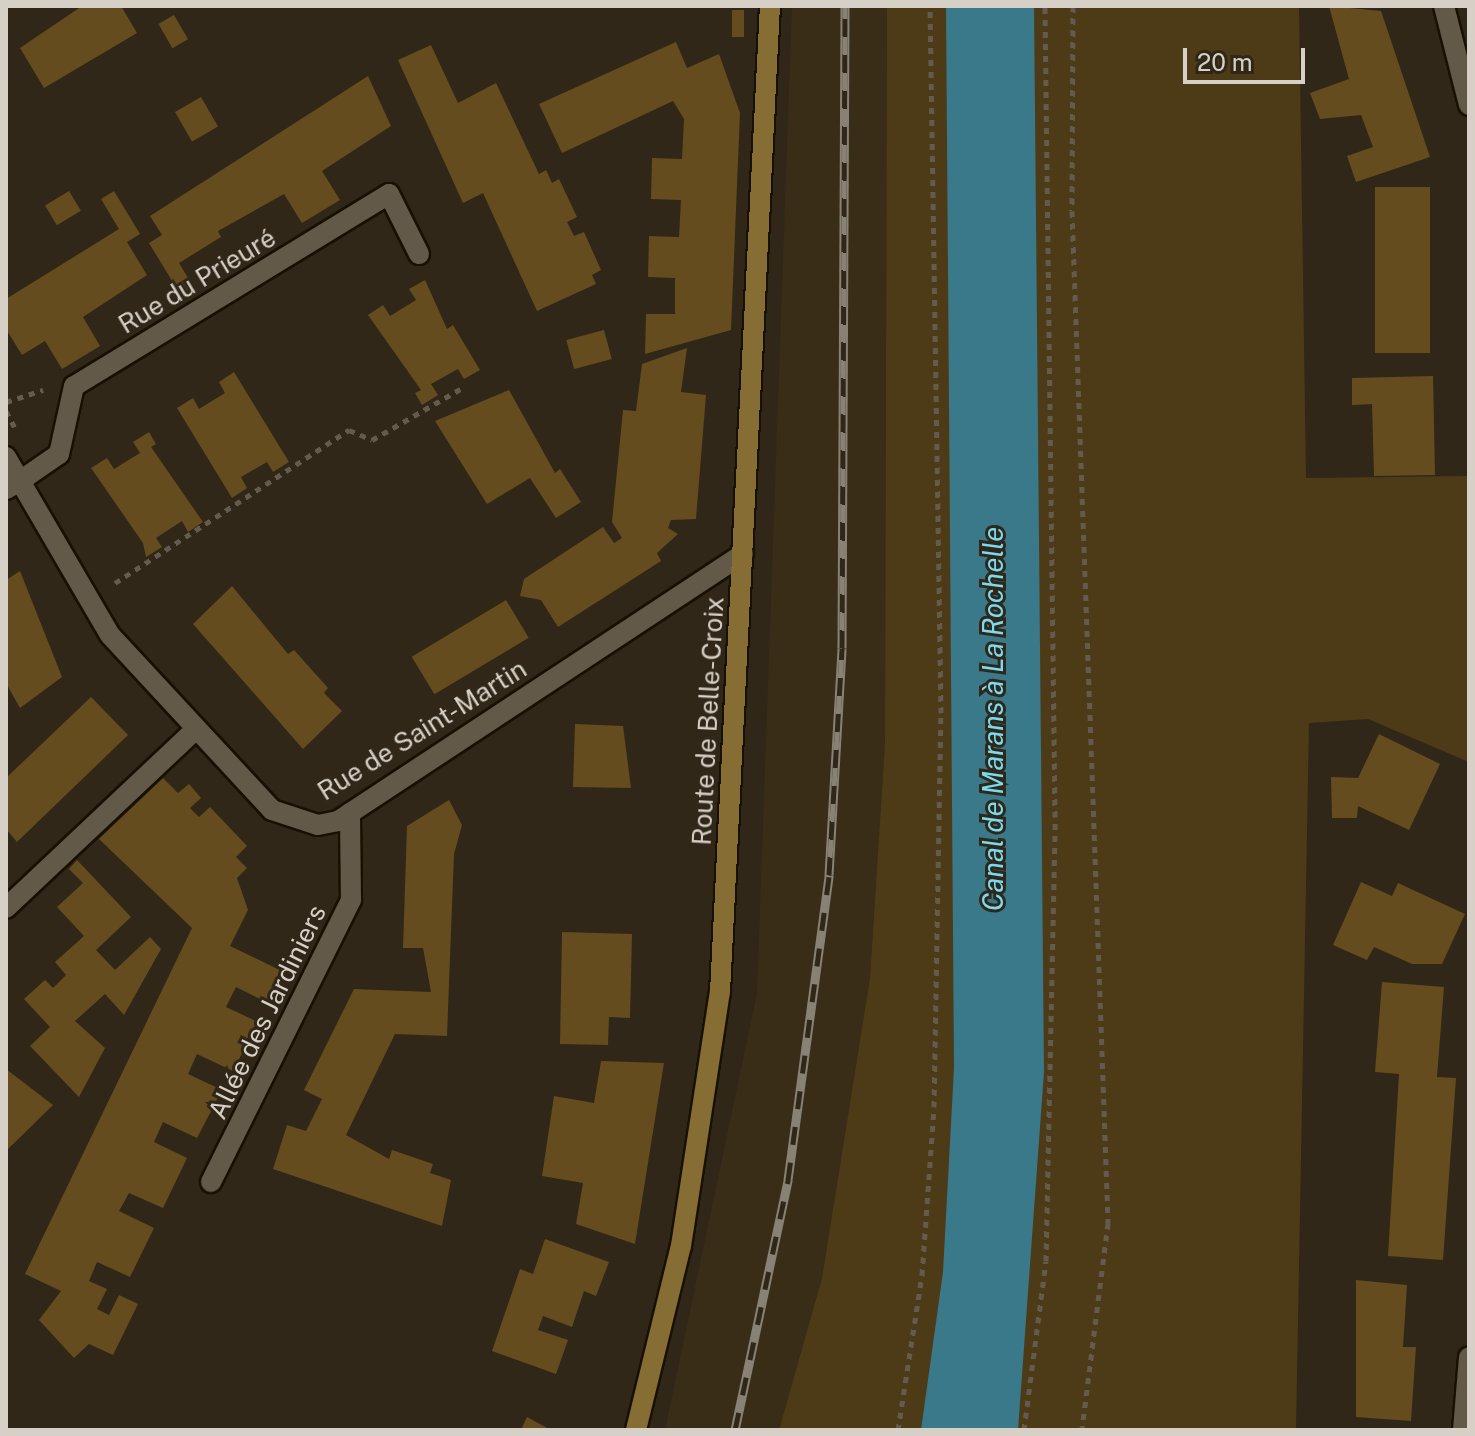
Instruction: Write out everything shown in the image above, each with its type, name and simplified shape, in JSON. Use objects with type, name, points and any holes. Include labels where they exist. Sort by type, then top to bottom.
[{"type":"street","name":"Route de Belle-Croix","points":[[636,1430],[681,1246],[720,992],[770,6]]},
{"type":"street","points":[[1444,6],[1469,105]]},
{"type":"street","name":"Rue du Prieuré","points":[[13,485],[59,454],[74,386],[389,194],[419,254]]},
{"type":"street","name":"Rue de Saint-Martin","points":[[6,457],[13,485],[110,635],[272,810],[318,825],[350,813],[743,554]]},
{"type":"street","points":[[6,908],[195,730]]},
{"type":"street","name":"Allée des Jardiniers","points":[[211,1182],[351,900],[350,813]]},
{"type":"street","points":[[1463,1430],[1469,1357]]},
{"type":"path","points":[[898,1430],[922,1275],[934,1092],[941,713],[930,6]]},
{"type":"path","points":[[1024,1430],[1046,1261],[1055,817],[1045,6]]},
{"type":"path","points":[[1073,6],[1072,227],[1108,1223],[1082,1430]]},
{"type":"path","points":[[107,588],[349,430],[372,440],[462,388]]},
{"type":"path","points":[[6,411],[38,468]]},
{"type":"shaded area","points":[[792,6],[887,6],[885,743],[870,978],[822,1278],[779,1430],[665,1430],[757,993]]},
{"type":"shaded area","points":[[887,6],[1299,6],[1306,478],[1469,476],[1469,762],[1368,719],[1309,723],[1296,1430],[779,1430],[822,1278],[870,978],[885,743]]},
{"type":"water","name":"Canal de Marans à La Rochelle","points":[[946,6],[1034,6],[1044,1072],[1018,1430],[921,1430],[943,1272],[954,1068]]},
{"type":"building","points":[[82,6],[121,6],[137,33],[44,88],[20,48]]},
{"type":"building","points":[[1329,6],[1381,11],[1430,157],[1356,182],[1347,156],[1373,147],[1361,115],[1320,119],[1310,93],[1349,79]]},
{"type":"building","points":[[732,10],[744,10],[744,37],[732,37]]},
{"type":"building","points":[[174,15],[188,39],[172,48],[158,24]]},
{"type":"building","points":[[676,42],[687,68],[719,54],[740,113],[731,330],[645,354],[646,314],[675,314],[675,278],[648,277],[649,236],[679,237],[681,200],[651,199],[652,158],[682,159],[684,119],[673,101],[562,153],[539,104]]},
{"type":"building","points":[[431,45],[458,103],[496,83],[539,174],[546,170],[552,183],[559,179],[577,217],[567,222],[574,236],[584,232],[601,270],[592,275],[596,284],[537,311],[483,193],[463,203],[398,60]]},
{"type":"building","points":[[368,76],[391,126],[322,171],[340,200],[302,223],[284,194],[218,231],[221,237],[179,263],[196,291],[183,299],[149,243],[162,235],[150,216]]},
{"type":"building","points":[[201,97],[218,126],[192,141],[175,112]]},
{"type":"building","points":[[1375,187],[1430,187],[1430,353],[1375,353]]},
{"type":"building","points":[[69,191],[81,211],[57,225],[45,205]]},
{"type":"building","points":[[114,191],[140,234],[127,242],[147,275],[83,317],[100,346],[62,369],[45,341],[22,355],[6,329],[6,299],[119,229],[101,199]]},
{"type":"building","points":[[425,280],[447,329],[453,325],[480,370],[464,379],[458,369],[431,384],[438,395],[422,405],[415,393],[421,390],[368,315],[383,305],[390,316],[416,300],[409,289]]},
{"type":"building","points":[[604,330],[612,359],[574,369],[566,340]]},
{"type":"building","points":[[687,348],[681,392],[706,395],[696,519],[671,520],[668,528],[678,534],[657,553],[661,561],[558,627],[541,600],[520,596],[524,579],[603,527],[614,543],[622,538],[612,522],[623,410],[636,411],[642,364]]},
{"type":"building","points":[[234,372],[289,462],[273,472],[267,462],[241,477],[247,488],[232,498],[177,408],[193,398],[199,409],[225,393],[219,382]]},
{"type":"building","points":[[1433,376],[1435,475],[1374,476],[1372,404],[1352,405],[1352,378]]},
{"type":"building","points":[[509,390],[555,473],[560,469],[581,502],[556,518],[530,478],[487,504],[435,421]]},
{"type":"building","points":[[149,432],[156,444],[151,447],[203,522],[188,532],[182,521],[156,538],[162,547],[146,557],[143,543],[91,468],[107,458],[114,469],[140,453],[133,442]]},
{"type":"building","points":[[20,571],[62,677],[20,708],[6,683],[6,580]]},
{"type":"building","points":[[232,586],[288,654],[294,650],[328,688],[324,693],[342,711],[303,749],[193,624]]},
{"type":"building","points":[[506,600],[529,638],[434,694],[412,657]]},
{"type":"building","points":[[91,697],[128,735],[17,842],[6,829],[6,778]]},
{"type":"building","points":[[575,724],[623,726],[631,788],[573,787]]},
{"type":"building","points":[[1379,734],[1440,764],[1409,830],[1358,806],[1357,818],[1332,818],[1331,777],[1358,778]]},
{"type":"building","points":[[163,778],[178,793],[189,784],[201,798],[190,808],[199,817],[210,807],[247,846],[236,857],[247,868],[237,878],[248,910],[230,946],[284,972],[268,1003],[236,987],[226,1007],[258,1022],[233,1071],[197,1054],[188,1074],[222,1090],[197,1138],[163,1122],[154,1142],[187,1158],[163,1208],[129,1193],[119,1211],[154,1228],[130,1277],[97,1262],[89,1281],[107,1289],[97,1309],[109,1315],[119,1295],[138,1304],[113,1355],[89,1344],[74,1358],[39,1320],[61,1291],[25,1274],[192,928],[99,839]]},
{"type":"building","points":[[449,800],[462,825],[454,854],[447,1036],[395,1034],[346,1135],[389,1159],[392,1150],[433,1164],[430,1173],[451,1180],[442,1226],[273,1169],[287,1125],[306,1131],[322,1099],[304,1090],[354,989],[431,992],[423,948],[403,948],[407,826]]},
{"type":"building","points":[[77,860],[131,917],[96,950],[115,970],[150,937],[161,949],[124,1015],[105,994],[75,1021],[105,1048],[79,1097],[30,1046],[50,1027],[24,999],[45,980],[53,988],[66,975],[55,962],[84,936],[57,907],[83,883],[69,869]]},
{"type":"building","points":[[1361,882],[1392,896],[1398,883],[1465,914],[1442,964],[1412,964],[1374,947],[1367,960],[1333,945]]},
{"type":"building","points":[[562,932],[632,934],[630,1018],[609,1017],[608,1045],[560,1044]]},
{"type":"building","points":[[1382,982],[1444,987],[1437,1077],[1456,1078],[1443,1260],[1388,1256],[1399,1074],[1375,1072]]},
{"type":"building","points":[[601,1061],[664,1063],[635,1244],[576,1224],[583,1183],[542,1176],[554,1096],[594,1103]]},
{"type":"building","points":[[6,1069],[53,1105],[6,1151]]},
{"type":"building","points":[[545,1239],[609,1262],[596,1296],[584,1291],[572,1327],[543,1316],[538,1330],[568,1340],[556,1374],[492,1351],[520,1269],[533,1274]]},
{"type":"building","points":[[1356,1280],[1407,1285],[1403,1347],[1416,1347],[1411,1421],[1356,1417]]},
{"type":"building","points":[[527,1417],[551,1430],[521,1430]]},
{"type":"railway","points":[[735,1430],[788,1180],[829,875],[842,648],[845,6]]}]
